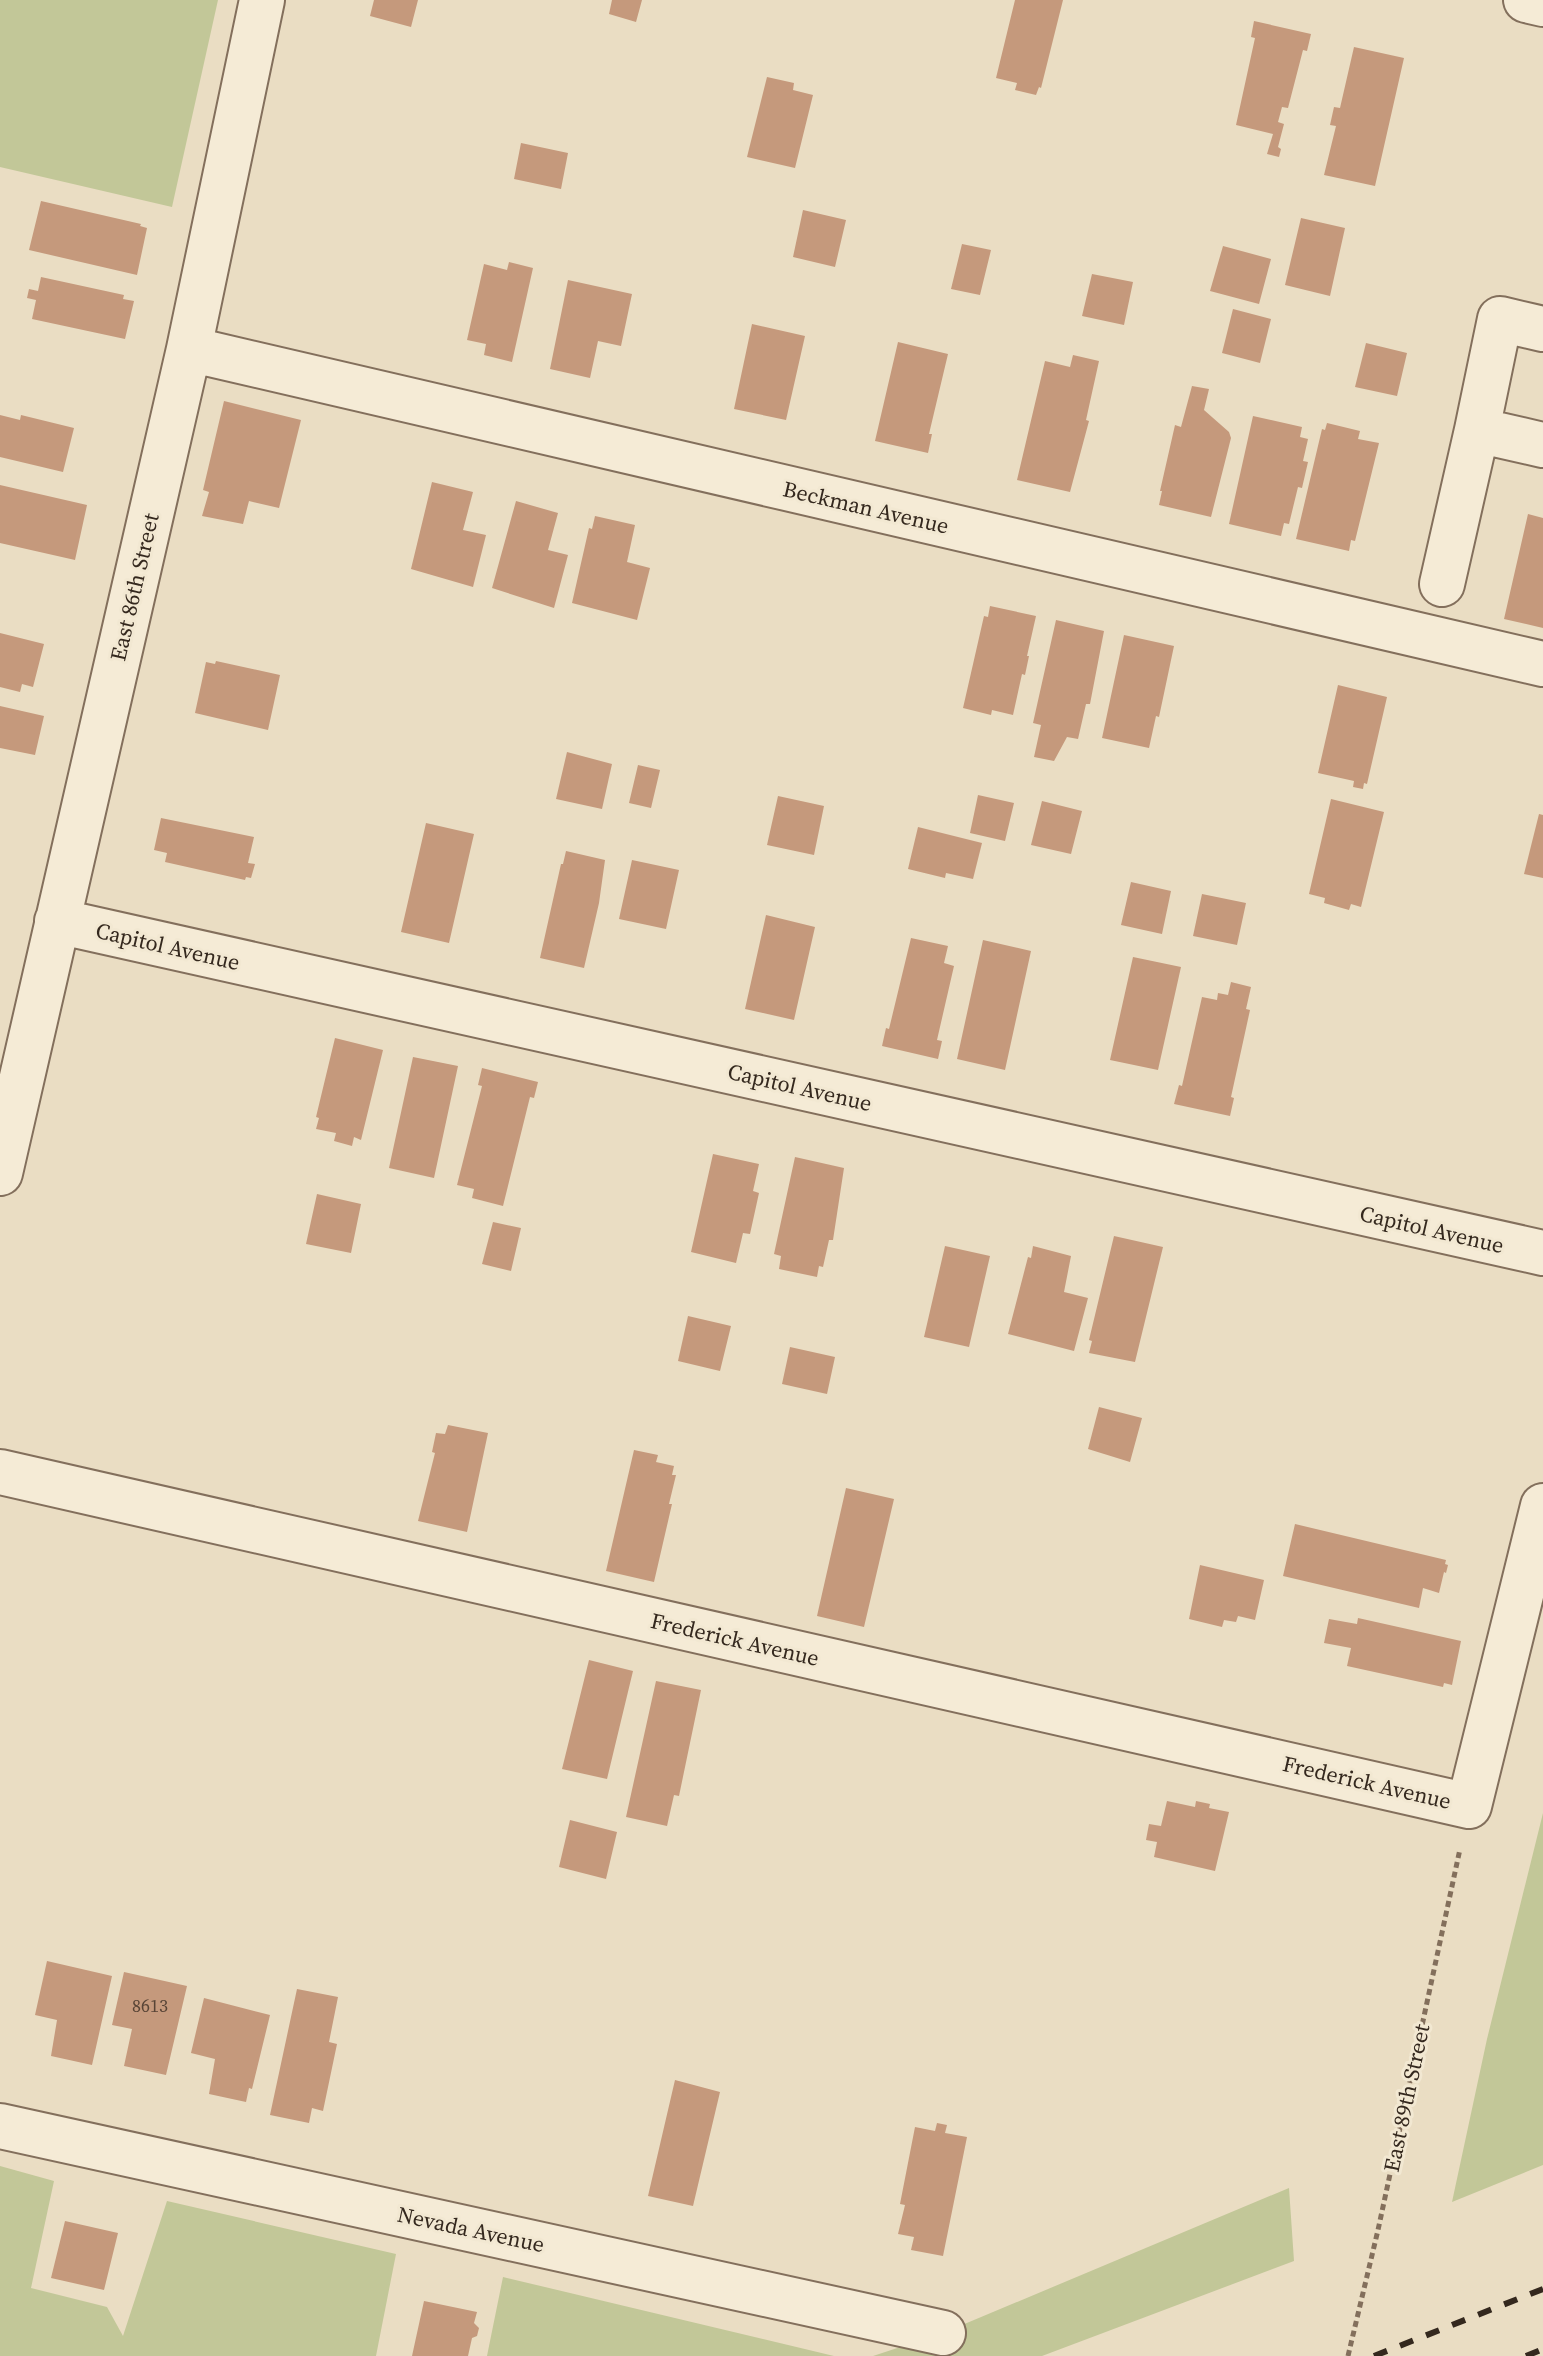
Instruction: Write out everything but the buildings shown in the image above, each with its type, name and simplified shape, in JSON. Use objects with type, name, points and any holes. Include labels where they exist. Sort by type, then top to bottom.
[{"type":"street","name":"East 86th Street","points":[[0,1173],[189,349],[262,0]]},
{"type":"street","points":[[1526,0],[1543,4]]},
{"type":"street","points":[[1442,584],[1500,319],[1543,329]]},
{"type":"street","name":"Beckman Avenue","points":[[189,349],[1543,664]]},
{"type":"street","points":[[1477,430],[1543,445]]},
{"type":"street","name":"Capitol Avenue","points":[[57,921],[1543,1253]]},
{"type":"street","name":"Frederick Avenue","points":[[0,1472],[1466,1822]]},
{"type":"street","points":[[1466,1822],[1543,1506]]},
{"type":"street","name":"Nevada Avenue","points":[[0,2126],[943,2333]]},
{"type":"path","name":"East 89th Street","points":[[1348,2356],[1466,1822]]},
{"type":"green space","points":[[0,0],[218,0],[172,207],[0,167]]},
{"type":"green space","points":[[1543,1813],[1543,2165],[1452,2202],[1487,2039]]},
{"type":"green space","points":[[0,2166],[54,2181],[31,2288],[107,2307],[123,2336],[167,2201],[396,2254],[376,2356],[0,2356]]},
{"type":"green space","points":[[1289,2188],[1294,2261],[1042,2356],[873,2356],[943,2333]]},
{"type":"green space","points":[[503,2277],[834,2356],[487,2356]]},
{"type":"railway","points":[[1374,2356],[1543,2289]]},
{"type":"railway","points":[[1526,2356],[1543,2349]]}]
